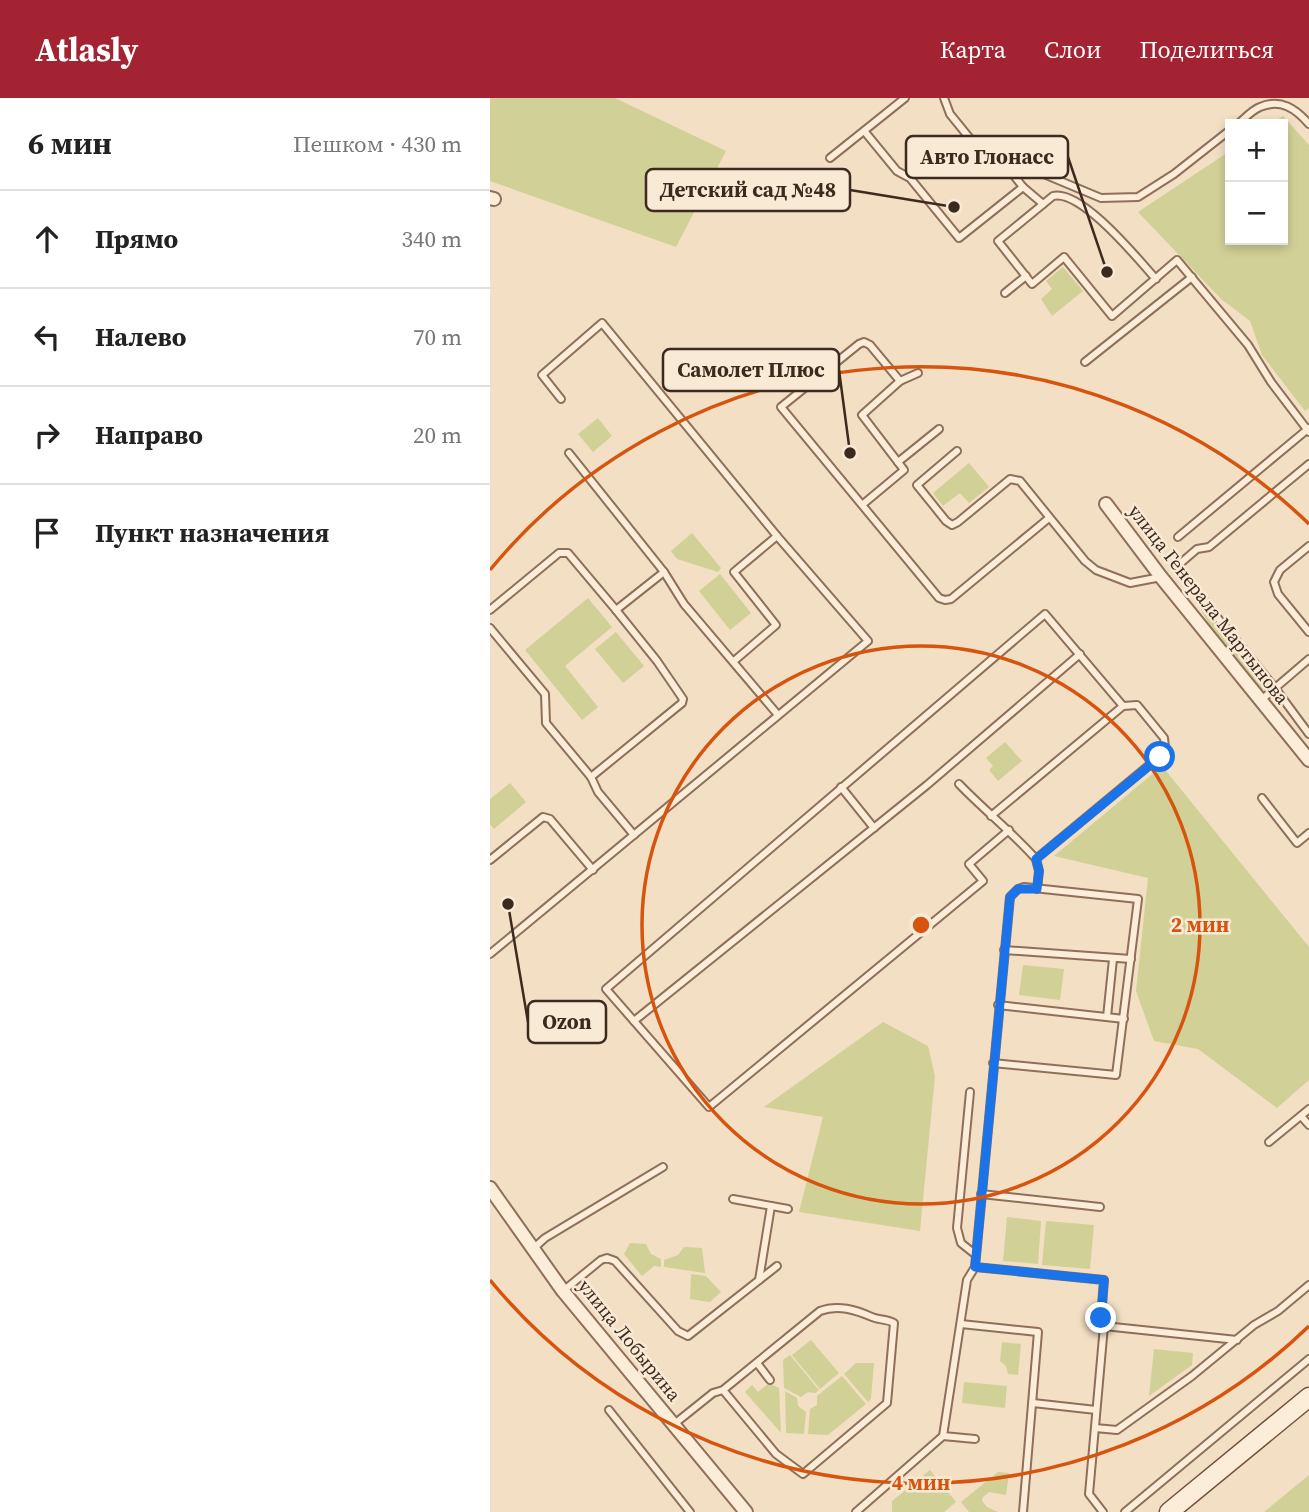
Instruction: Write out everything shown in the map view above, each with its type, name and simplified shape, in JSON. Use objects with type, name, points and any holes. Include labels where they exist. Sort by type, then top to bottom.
[{"type":"main road","points":[[1169,1512],[1309,1397]]},
{"type":"street","name":"улица Генерала Мартынова","points":[[1106,504],[1161,577],[1309,760]]},
{"type":"street","name":"улица Лобырина","points":[[490,1188],[563,1291],[746,1512]]},
{"type":"lane","points":[[830,158],[905,98]]},
{"type":"lane","points":[[944,98],[950,114],[976,146],[992,148],[1023,187],[1043,204]]},
{"type":"lane","points":[[1244,119],[1260,107],[1281,104],[1297,110],[1309,124]]},
{"type":"lane","points":[[865,132],[897,171],[910,178],[959,238],[1023,187]]},
{"type":"lane","points":[[1046,176],[1101,198],[1138,197],[1174,174],[1225,134]]},
{"type":"lane","points":[[1156,279],[1111,230],[1070,197],[1061,194],[1053,196],[998,241],[1032,284],[1064,257],[1112,316],[1156,279],[1177,260],[1248,345],[1271,382],[1308,430],[1178,537]]},
{"type":"lane","points":[[1005,293],[1026,276]]},
{"type":"lane","points":[[1086,362],[1192,277]]},
{"type":"lane","points":[[490,954],[868,641],[777,536],[602,323],[542,375],[561,399]]},
{"type":"lane","points":[[900,381],[870,345],[864,342],[781,407],[939,598],[951,599],[1049,518]]},
{"type":"lane","points":[[862,505],[904,470],[862,415],[900,381],[918,373]]},
{"type":"lane","points":[[898,462],[939,429]]},
{"type":"lane","points":[[957,451],[917,485],[952,525],[1010,479],[1015,478],[1085,561],[1096,570],[1130,583],[1161,577]]},
{"type":"lane","points":[[569,453],[664,572],[684,604],[778,715]]},
{"type":"lane","points":[[1309,464],[1209,547],[1198,549],[1176,567],[1309,734]]},
{"type":"lane","points":[[734,661],[776,625],[734,572],[777,536]]},
{"type":"lane","points":[[1309,546],[1280,570],[1274,582],[1278,594],[1309,632]]},
{"type":"lane","points":[[490,610],[559,553],[568,553],[617,610],[684,699],[592,777]]},
{"type":"lane","points":[[617,610],[664,572]]},
{"type":"lane","points":[[1009,830],[969,864],[983,881],[709,1107],[606,989],[1045,614],[1123,706]]},
{"type":"lane","points":[[490,628],[545,695],[546,723],[592,777],[598,792],[634,835]]},
{"type":"lane","points":[[634,1021],[874,828],[1080,654]]},
{"type":"lane","points":[[1261,701],[1309,659]]},
{"type":"lane","points":[[991,816],[1123,706],[1137,705],[1164,738],[1165,747],[1160,757],[1036,859]]},
{"type":"lane","points":[[959,783],[1036,859],[1039,871],[1037,889]]},
{"type":"lane","points":[[841,787],[874,828]]},
{"type":"lane","points":[[1262,798],[1297,843],[1309,833]]},
{"type":"lane","points":[[490,860],[543,817],[550,819],[593,870]]},
{"type":"lane","points":[[856,1512],[943,1436],[967,1280],[975,1267],[998,1005],[1010,897],[1018,889],[1037,889],[1138,899],[1116,1075],[993,1063]]},
{"type":"lane","points":[[1004,950],[1131,960]]},
{"type":"lane","points":[[1107,1017],[1113,959]]},
{"type":"lane","points":[[998,1005],[1124,1019]]},
{"type":"lane","points":[[970,1092],[957,1228],[961,1243],[976,1255]]},
{"type":"lane","points":[[1269,1142],[1309,1109]]},
{"type":"lane","points":[[1301,1116],[1309,1125]]},
{"type":"lane","points":[[534,1248],[545,1238],[663,1167]]},
{"type":"lane","points":[[981,1194],[1100,1207]]},
{"type":"lane","points":[[733,1199],[788,1209]]},
{"type":"lane","points":[[759,1280],[771,1206]]},
{"type":"lane","points":[[563,1291],[607,1258],[615,1261],[678,1331],[688,1336],[776,1266]]},
{"type":"lane","points":[[975,1267],[1104,1280],[1101,1318],[1104,1326],[1089,1494],[1103,1512]]},
{"type":"lane","points":[[1095,1428],[1117,1430],[1309,1286]]},
{"type":"lane","points":[[673,1424],[713,1393],[723,1390],[820,1311],[829,1308],[859,1310],[874,1318],[894,1323],[887,1403],[803,1474],[776,1454],[723,1390]]},
{"type":"lane","points":[[961,1324],[1038,1332],[1023,1512]]},
{"type":"lane","points":[[1104,1326],[1237,1340]]},
{"type":"lane","points":[[1125,1512],[1309,1359]]},
{"type":"lane","points":[[757,1363],[770,1380]]},
{"type":"lane","points":[[1033,1403],[1096,1410]]},
{"type":"lane","points":[[610,1410],[690,1512]]},
{"type":"lane","points":[[943,1436],[975,1439]]},
{"type":"green space","points":[[490,98],[615,98],[726,151],[676,247],[490,181]]},
{"type":"green space","points":[[1288,122],[1309,145],[1309,408],[1305,411],[1262,355],[1250,321],[1221,299],[1138,212],[1225,154],[1225,245],[1288,245]]},
{"type":"green space","points":[[1063,267],[1083,291],[1052,316],[1041,299],[1052,289],[1046,281]]},
{"type":"green space","points":[[598,418],[612,436],[593,452],[578,434]]},
{"type":"green space","points":[[969,463],[989,487],[969,503],[960,493],[943,506],[933,493]]},
{"type":"green space","points":[[692,533],[721,568],[718,572],[677,559],[671,551]]},
{"type":"green space","points":[[720,574],[751,613],[730,630],[699,591]]},
{"type":"green space","points":[[588,598],[612,627],[565,666],[598,707],[582,720],[525,650]]},
{"type":"green space","points":[[1196,600],[1269,688],[1261,690],[1213,632]]},
{"type":"green space","points":[[616,632],[644,666],[623,683],[595,649]]},
{"type":"green space","points":[[1005,742],[1022,761],[998,781],[989,770],[993,766],[986,758]]},
{"type":"green space","points":[[1162,766],[1309,947],[1309,1080],[1277,1108],[1198,1049],[1154,1041],[1136,991],[1148,878],[1054,856]]},
{"type":"green space","points":[[510,783],[526,802],[494,829],[490,824],[490,799]]},
{"type":"green space","points":[[1023,965],[1064,969],[1060,1000],[1019,995]]},
{"type":"green space","points":[[883,1022],[928,1046],[935,1076],[920,1231],[799,1212],[823,1117],[764,1107]]},
{"type":"green space","points":[[1007,1217],[1041,1221],[1038,1264],[1003,1261]]},
{"type":"green space","points":[[1046,1221],[1094,1225],[1090,1269],[1042,1265]]},
{"type":"green space","points":[[630,1243],[646,1244],[651,1254],[661,1259],[661,1267],[654,1266],[642,1276],[624,1254]]},
{"type":"green space","points":[[684,1247],[702,1248],[705,1273],[664,1267],[664,1260],[678,1255]]},
{"type":"green space","points":[[691,1274],[706,1276],[721,1292],[710,1302],[690,1299]]},
{"type":"green space","points":[[811,1340],[839,1373],[820,1389],[792,1355]]},
{"type":"green space","points":[[1002,1342],[1021,1344],[1018,1375],[1008,1374],[1006,1366],[1000,1361]]},
{"type":"green space","points":[[1154,1349],[1193,1353],[1192,1365],[1149,1396]]},
{"type":"green space","points":[[790,1355],[819,1390],[815,1393],[808,1392],[801,1397],[784,1388],[783,1360]]},
{"type":"green space","points":[[856,1363],[874,1363],[871,1399],[868,1402],[844,1374]]},
{"type":"green space","points":[[842,1376],[866,1404],[828,1435],[808,1434],[810,1409],[817,1405],[817,1396]]},
{"type":"green space","points":[[964,1382],[1007,1386],[1005,1408],[962,1403]]},
{"type":"green space","points":[[769,1383],[779,1388],[781,1433],[745,1392],[752,1385],[758,1392]]},
{"type":"green space","points":[[785,1391],[797,1398],[798,1406],[806,1412],[804,1434],[786,1433]]},
{"type":"green space","points":[[930,1470],[956,1502],[944,1512],[892,1512],[892,1501]]},
{"type":"green space","points":[[998,1472],[1009,1473],[1006,1495],[989,1492],[982,1501],[987,1507],[998,1512],[969,1512],[961,1502]]},
{"type":"green space","points":[[1309,1475],[1309,1512],[1264,1512]]},
{"type":"place","name":"Детский сад №48","points":[[954,207]]},
{"type":"place","name":"Авто Глонасс","points":[[1107,272]]},
{"type":"place","name":"Самолет Плюс","points":[[850,453]]},
{"type":"place","name":"Ozon","points":[[508,904]]},
{"type":"route","points":[[1101,1318],[1104,1280],[975,1267],[1004,950],[1010,897],[1024,887],[1037,889],[1039,871],[1036,859],[1160,757]]}]
